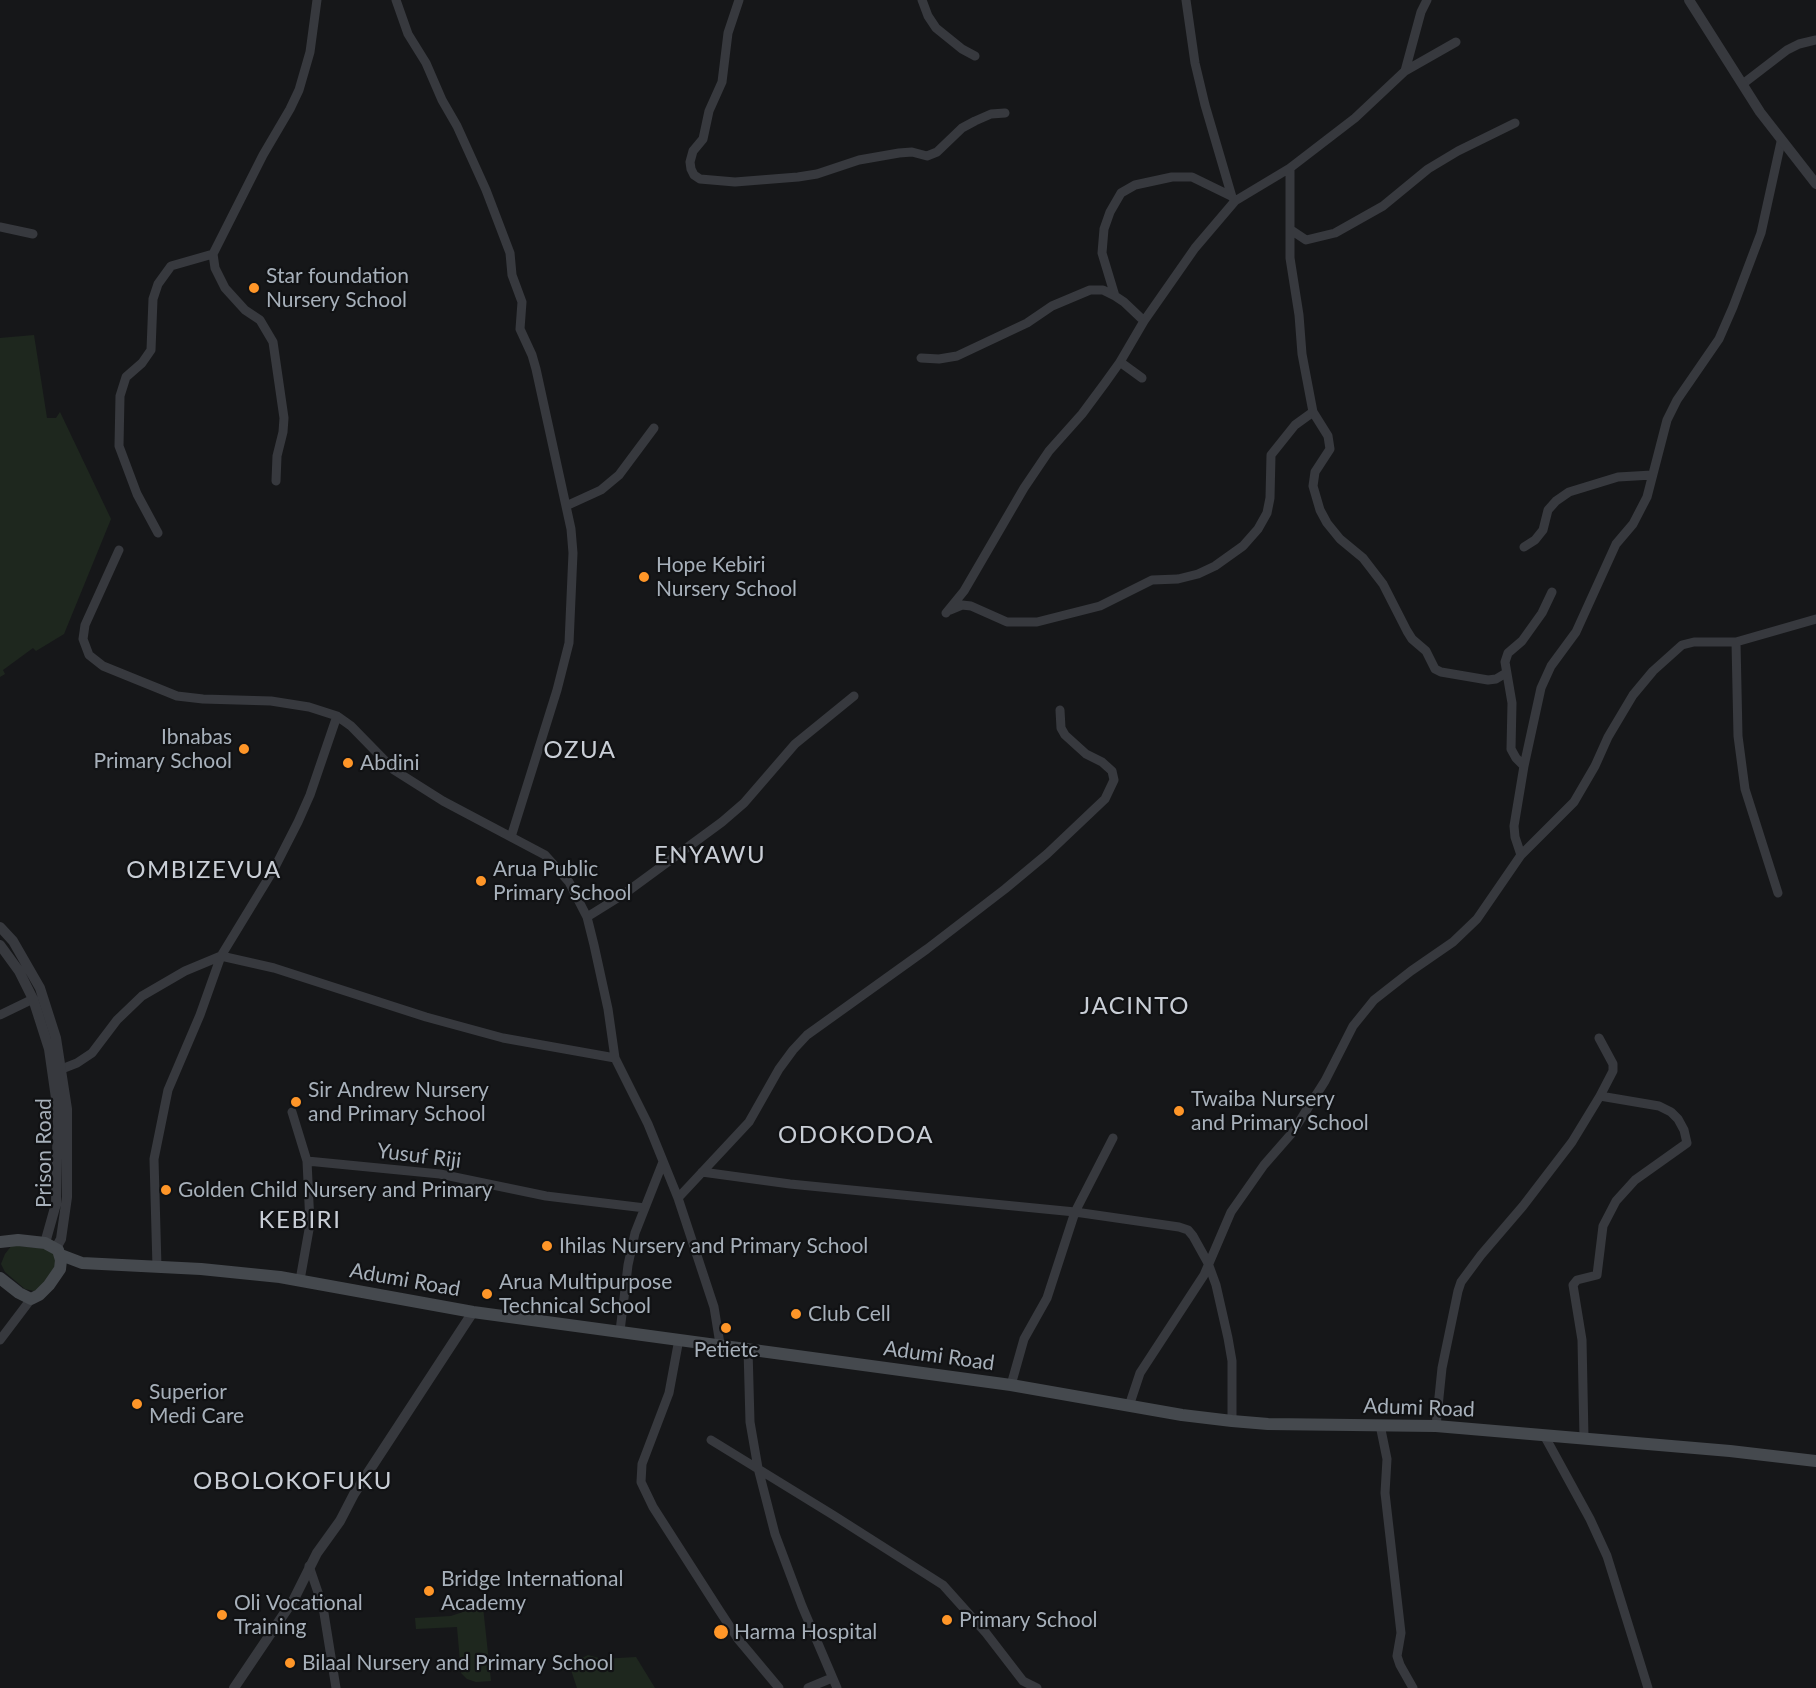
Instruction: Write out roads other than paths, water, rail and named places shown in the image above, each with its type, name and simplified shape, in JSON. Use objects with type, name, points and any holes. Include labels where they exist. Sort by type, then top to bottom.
[{"type":"main road","name":"Adumi Road","points":[[1,1243],[18,1240],[54,1249],[82,1263],[201,1269],[300,1280],[473,1312],[1011,1385],[1232,1421],[1436,1426],[1816,1461]]},
{"type":"main road","points":[[54,1249],[60,1269]]},
{"type":"main road","points":[[0,1278],[31,1299],[44,1291],[60,1269],[82,1263]]},
{"type":"street","points":[[276,481],[277,456],[284,418],[273,342],[258,318],[245,310],[218,278],[213,254],[262,154],[299,90],[310,52],[317,0]]},
{"type":"street","points":[[396,0],[408,34],[426,63],[486,190],[510,253],[512,275],[522,302],[520,329],[536,369],[571,529],[573,553],[569,643],[557,690],[511,837]]},
{"type":"street","points":[[739,0],[728,33],[722,82],[709,111],[703,139],[693,152],[690,162],[694,175],[700,179],[735,182],[765,180],[817,174],[859,160],[899,153],[912,152],[927,156],[937,152],[962,128],[991,114],[1005,113]]},
{"type":"street","points":[[922,0],[936,28],[962,49],[975,56]]},
{"type":"street","points":[[1186,0],[1195,63],[1233,199]]},
{"type":"street","points":[[1405,71],[1421,12],[1428,0]]},
{"type":"street","points":[[1689,0],[1760,112],[1816,184]]},
{"type":"street","points":[[1743,83],[1793,47],[1816,40]]},
{"type":"street","points":[[1313,412],[1295,425],[1271,455],[1270,498],[1267,513],[1258,529],[1243,546],[1215,566],[1198,574],[1178,579],[1152,580],[1100,606],[1036,622],[1007,622],[971,606],[962,605],[946,612],[964,591],[1024,488],[1049,451],[1082,414],[1120,362],[1144,321],[1195,248],[1233,199],[1290,168],[1355,118],[1405,71],[1456,42]]},
{"type":"street","points":[[1291,230],[1306,240],[1335,232],[1383,206],[1428,170],[1458,151],[1515,123]]},
{"type":"street","points":[[1521,855],[1514,826],[1541,688],[1551,666],[1576,632],[1616,544],[1633,524],[1647,497],[1667,420],[1677,400],[1719,339],[1761,233],[1781,141]]},
{"type":"street","points":[[1290,168],[1290,258],[1299,315],[1302,354],[1313,412],[1328,436],[1330,449],[1315,472],[1313,486],[1315,499],[1327,523],[1340,539],[1363,558],[1383,584],[1407,631],[1426,651],[1435,669],[1488,680],[1506,674]]},
{"type":"street","points":[[1115,296],[1102,253],[1104,229],[1110,212],[1122,194],[1135,184],[1172,177],[1192,177],[1233,199]]},
{"type":"street","points":[[0,227],[33,234]]},
{"type":"street","points":[[158,533],[137,494],[120,446],[120,396],[126,377],[142,363],[151,350],[153,299],[158,284],[171,266],[213,254]]},
{"type":"street","points":[[921,358],[939,359],[965,353],[1027,323],[1052,306],[1078,293],[1090,290],[1103,290],[1115,296],[1144,321]]},
{"type":"street","points":[[1120,362],[1142,378]]},
{"type":"street","points":[[566,506],[601,490],[619,475],[654,428]]},
{"type":"street","points":[[1524,547],[1535,540],[1543,530],[1548,510],[1569,492],[1618,477],[1653,475]]},
{"type":"street","points":[[119,550],[85,625],[83,639],[89,656],[103,666],[177,696],[271,701],[309,707],[337,716],[351,726],[394,770],[443,801],[545,855],[569,882],[587,917],[608,1009],[615,1058],[648,1124],[678,1198],[714,1307],[720,1344]]},
{"type":"street","points":[[1524,766],[1516,758],[1510,739],[1512,703],[1505,662],[1508,653],[1531,629],[1542,613],[1552,592]]},
{"type":"street","points":[[1129,1406],[1140,1373],[1198,1284],[1231,1212],[1264,1165],[1292,1133],[1326,1081],[1353,1026],[1374,1000],[1465,933],[1507,879],[1521,855],[1574,802],[1633,695],[1653,671],[1682,645],[1694,642],[1736,642],[1816,619]]},
{"type":"street","points":[[1736,642],[1738,736],[1745,789],[1778,893]]},
{"type":"street","points":[[587,917],[624,894],[728,817],[744,803],[795,744],[854,696]]},
{"type":"street","points":[[678,1198],[749,1122],[779,1069],[807,1035],[927,949],[1005,889],[1047,854],[1105,799],[1114,780],[1112,771],[1102,762],[1086,754],[1065,735],[1061,728],[1060,710]]},
{"type":"street","points":[[158,1267],[154,1159],[168,1089],[200,1015],[220,956],[274,868],[298,822],[310,795],[337,716]]},
{"type":"street","name":"Prison Road","points":[[0,927],[13,941],[40,988],[56,1038],[58,1112],[54,1249]]},
{"type":"street","name":"Prison Road","points":[[0,945],[19,971],[33,999],[56,1071]]},
{"type":"street","points":[[56,1071],[77,1063],[92,1053],[117,1020],[142,996],[185,971],[220,956],[274,968],[426,1017],[503,1038],[615,1058]]},
{"type":"street","points":[[0,1015],[33,999]]},
{"type":"street","points":[[1436,1426],[1442,1368],[1450,1322],[1461,1282],[1572,1142],[1600,1096],[1613,1071],[1613,1064],[1599,1038]]},
{"type":"street","points":[[1584,1438],[1582,1340],[1573,1285],[1577,1280],[1597,1275],[1603,1226],[1616,1201],[1635,1180],[1687,1143],[1684,1130],[1671,1112],[1659,1106],[1600,1096]]},
{"type":"street","points":[[292,1112],[307,1161],[310,1224],[300,1280]]},
{"type":"street","points":[[1011,1385],[1024,1339],[1047,1298],[1075,1212],[1113,1138]]},
{"type":"street","name":"Yusuf Riji","points":[[307,1161],[440,1174],[546,1196],[645,1208]]},
{"type":"street","points":[[620,1331],[628,1265],[635,1233],[663,1162]]},
{"type":"street","points":[[702,1172],[790,1184],[1075,1212],[1188,1230],[1208,1263],[1216,1285],[1232,1361],[1232,1421]]},
{"type":"street","points":[[0,1340],[31,1299]]},
{"type":"street","points":[[234,1688],[294,1599],[309,1566],[473,1312]]},
{"type":"street","points":[[679,1339],[669,1393],[642,1464],[640,1482],[653,1508],[738,1639],[779,1688]]},
{"type":"street","points":[[748,1349],[750,1422],[758,1468],[775,1534],[802,1606],[837,1688]]},
{"type":"street","points":[[1380,1425],[1388,1459],[1385,1493],[1401,1633],[1396,1656],[1413,1688]]},
{"type":"street","points":[[1544,1436],[1590,1519],[1607,1556],[1648,1688]]},
{"type":"street","points":[[711,1440],[943,1585],[986,1633],[1023,1681],[1037,1688]]},
{"type":"street","points":[[309,1566],[323,1607],[336,1688]]},
{"type":"street","points":[[808,1688],[832,1678]]},
{"type":"place","name":"Star foundation Nursery School","points":[[254,288]]},
{"type":"place","name":"Hope Kebiri Nursery School","points":[[644,577]]},
{"type":"place","name":"Ibnabas Primary School","points":[[244,749]]},
{"type":"place","name":"Abdini","points":[[348,763]]},
{"type":"place","name":"Arua Public Primary School","points":[[481,881]]},
{"type":"place","name":"Sir Andrew Nursery and Primary School","points":[[296,1102]]},
{"type":"place","name":"Twaiba Nursery and Primary School","points":[[1179,1111]]},
{"type":"place","name":"Golden Child Nursery and Primary","points":[[166,1190]]},
{"type":"place","name":"Ihilas Nursery and Primary School","points":[[547,1246]]},
{"type":"place","name":"Arua Multipurpose Technical School","points":[[487,1294]]},
{"type":"place","name":"Club Cell","points":[[796,1314]]},
{"type":"place","name":"Petietc","points":[[726,1328]]},
{"type":"place","name":"Superior Medi Care","points":[[137,1404]]},
{"type":"place","name":"Bridge International Academy","points":[[429,1591]]},
{"type":"place","name":"Oli Vocational Training","points":[[222,1615]]},
{"type":"place","name":"Primary School","points":[[947,1620]]},
{"type":"place","name":"Harma Hospital","points":[[721,1632]]},
{"type":"place","name":"Bilaal Nursery and Primary School","points":[[290,1663]]},
{"type":"district","name":"OZUA","points":[[580,750]]},
{"type":"district","name":"ENYAWU","points":[[710,855]]},
{"type":"district","name":"OMBIZEVUA","points":[[204,870]]},
{"type":"district","name":"JACINTO","points":[[1135,1006]]},
{"type":"district","name":"ODOKODOA","points":[[856,1135]]},
{"type":"district","name":"KEBIRI","points":[[300,1220]]},
{"type":"district","name":"OBOLOKOFUKU","points":[[293,1481]]}]
